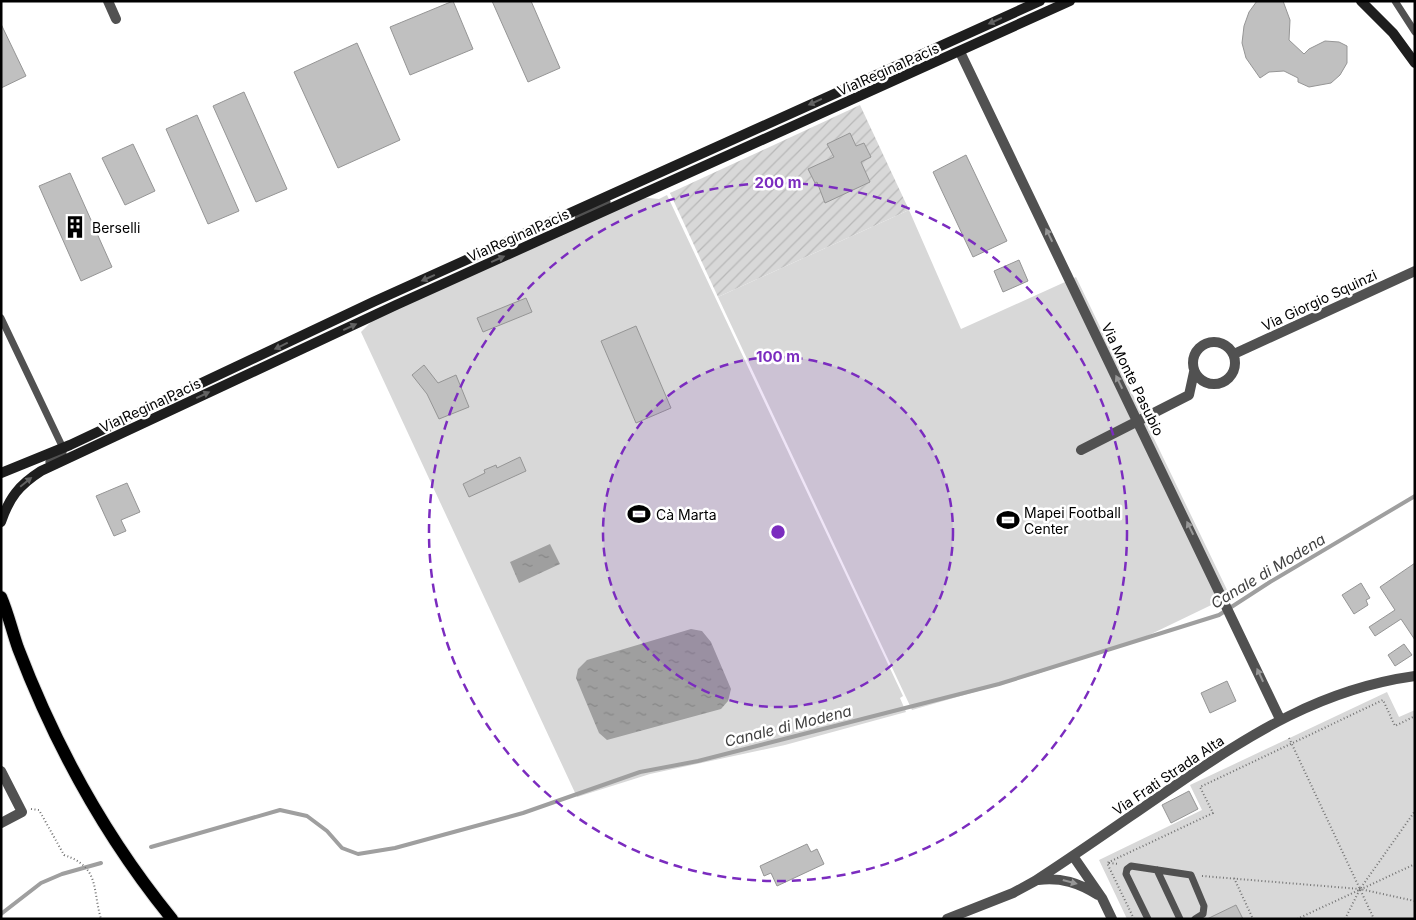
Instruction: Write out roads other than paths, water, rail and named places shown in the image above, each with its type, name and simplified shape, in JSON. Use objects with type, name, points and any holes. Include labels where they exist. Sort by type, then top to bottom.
[{"type":"main road","points":[[1,597],[17,646],[36,691],[87,794],[113,840],[172,919]]},
{"type":"main road","points":[[1,617],[17,646]]},
{"type":"street","points":[[108,1],[116,19]]},
{"type":"street","name":"Via Regina Pacis","points":[[1,473],[63,448],[373,302],[1040,1]]},
{"type":"street","name":"Via Regina Pacis","points":[[1,522],[8,502],[15,491],[41,471],[577,224],[1070,1]]},
{"type":"street","points":[[1361,1],[1393,33],[1415,63]]},
{"type":"street","name":"Via Monte Pasubio","points":[[960,52],[1280,719]]},
{"type":"street","name":"Via Giorgio Squinzi","points":[[1234,354],[1415,271]]},
{"type":"street","points":[[1081,450],[1189,395],[1194,372],[1193,357],[1196,350],[1206,342],[1213,341],[1225,344],[1234,354],[1235,369],[1226,381],[1219,384],[1205,382],[1194,372]]},
{"type":"street","name":"Via Frati Strada Alta","points":[[946,919],[1005,896],[1035,881],[1224,753],[1280,719],[1340,694],[1383,680],[1415,676]]},
{"type":"street","points":[[1,771],[22,812],[1,823]]},
{"type":"street","points":[[1073,856],[1102,898],[1112,919]]},
{"type":"street","points":[[1035,881],[1051,878],[1074,882],[1102,898]]},
{"type":"lane","points":[[1394,1],[1415,32]]},
{"type":"lane","points":[[577,224],[578,215],[680,168],[684,161]]},
{"type":"lane","points":[[1,318],[63,448],[63,455],[45,465],[41,471]]},
{"type":"lane","points":[[1148,919],[1126,871],[1131,866],[1191,875],[1204,906],[1203,914],[1195,919]]},
{"type":"lane","points":[[1157,870],[1180,919]]},
{"type":"water","points":[[550,544],[560,564],[519,583],[510,562]]},
{"type":"water","points":[[691,629],[702,631],[711,642],[731,689],[728,701],[721,709],[607,740],[599,733],[576,678],[578,669],[587,660]]},
{"type":"waterway","name":"Canale di Modena","points":[[151,847],[280,810],[307,816],[327,831],[342,848],[358,854],[395,848],[523,813],[640,772],[698,761],[999,684],[1219,615],[1270,582],[1415,496]]},
{"type":"waterway","name":"Canale di Modena","points":[[1,914],[41,883],[62,874],[101,863]]},
{"type":"place","name":"Berselli","points":[[75,227]]},
{"type":"place","name":"Cà Marta","points":[[639,514]]},
{"type":"place","name":"Mapei Football Center","points":[[1008,520]]}]
